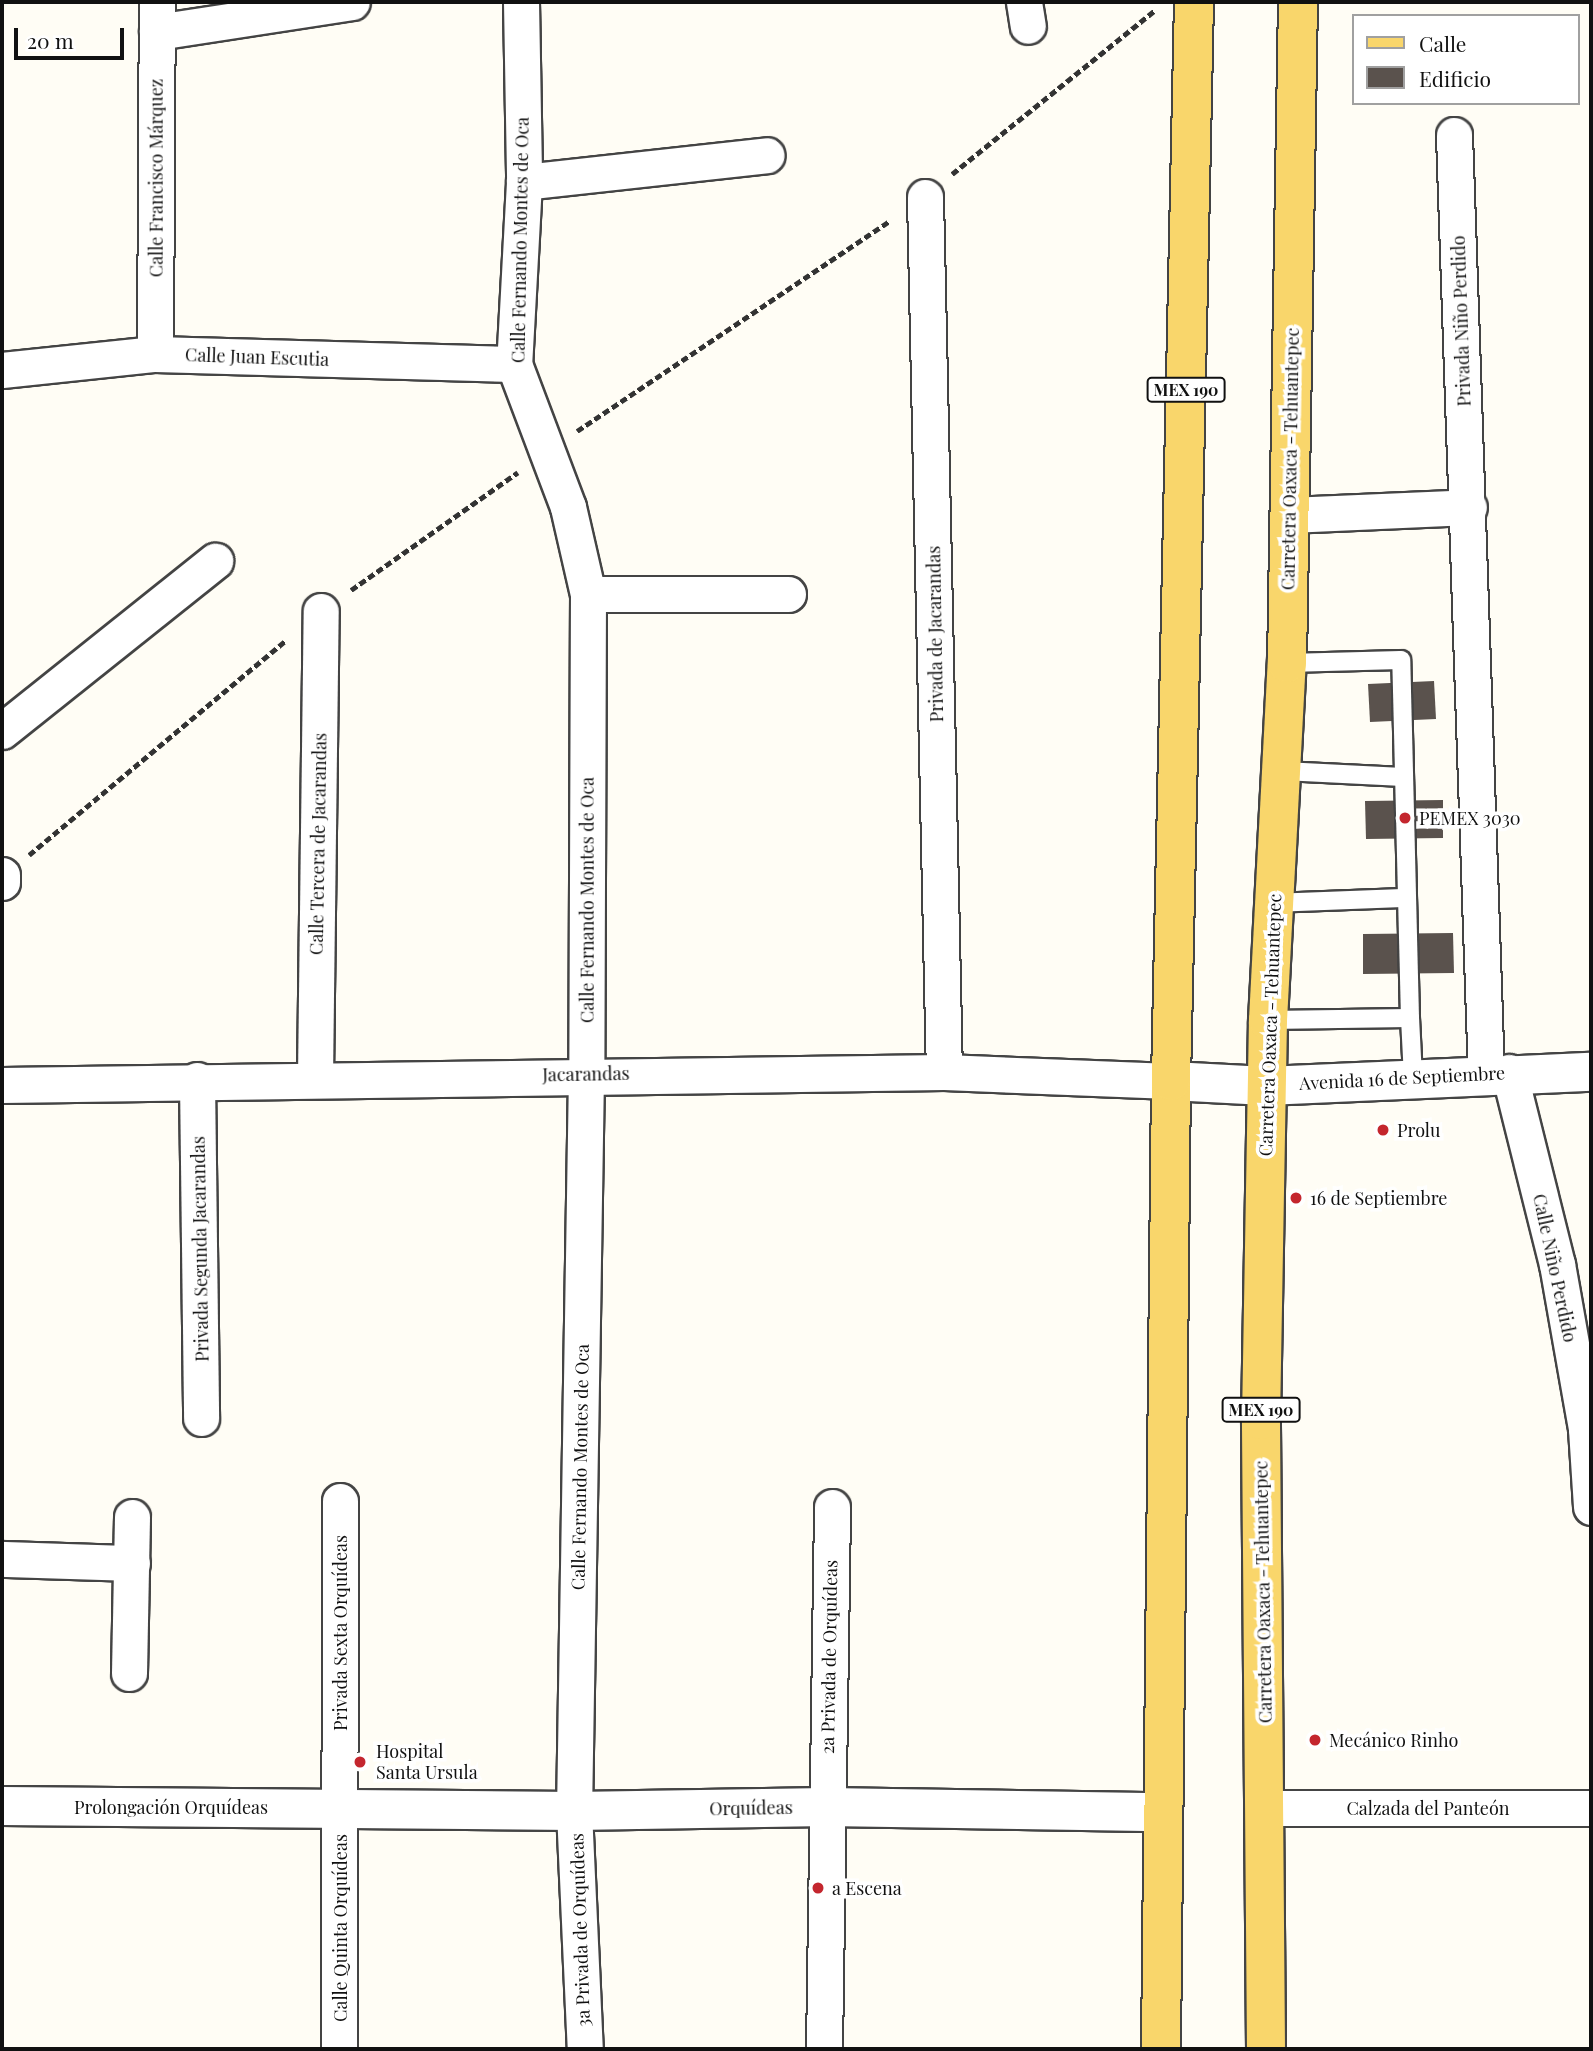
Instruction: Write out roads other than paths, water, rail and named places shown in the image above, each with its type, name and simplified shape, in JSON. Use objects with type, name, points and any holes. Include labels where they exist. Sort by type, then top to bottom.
[{"type":"main road","name":"MEX 190","points":[[1161,2049],[1171,1081],[1194,2]]},
{"type":"main road","name":"Carretera Oaxaca - Tehuantepec","points":[[1266,2049],[1261,1420],[1266,1086],[1287,663],[1302,3]]},
{"type":"street","points":[[157,17],[352,2]]},
{"type":"street","name":"Calle Fernando Montes de Oca","points":[[521,2],[524,182],[514,364],[568,507],[588,594],[586,1074],[575,1811]]},
{"type":"street","name":"Calle Francisco Márquez","points":[[155,354],[157,17]]},
{"type":"street","name":"Privada Niño Perdido","points":[[1454,135],[1497,1073]]},
{"type":"street","points":[[524,182],[767,155]]},
{"type":"street","name":"Privada de Jacarandas","points":[[925,197],[944,1072]]},
{"type":"street","name":"Calle Juan Escutia","points":[[2,370],[155,354],[514,364]]},
{"type":"street","points":[[1289,516],[1469,507]]},
{"type":"street","points":[[2,731],[215,561]]},
{"type":"street","points":[[588,594],[788,594]]},
{"type":"street","name":"Calle Tercera de Jacarandas","points":[[315,1077],[321,611]]},
{"type":"street","name":"Jacarandas","points":[[2,1085],[315,1077],[944,1072],[1171,1081]]},
{"type":"street","name":"Avenida 16 de Septiembre","points":[[1171,1081],[1266,1086],[1497,1073],[1591,1072]]},
{"type":"street","name":"Calle Niño Perdido","points":[[1497,1073],[1558,1264],[1589,1429],[1591,1507]]},
{"type":"street","name":"Privada Segunda Jacarandas","points":[[197,1080],[201,1418]]},
{"type":"street","name":"Privada Sexta Orquídeas","points":[[340,1501],[340,1808]]},
{"type":"street","name":"2a Privada de Orquídeas","points":[[824,2049],[832,1507]]},
{"type":"street","points":[[129,1673],[132,1517]]},
{"type":"street","points":[[2,1559],[132,1563]]},
{"type":"street","name":"Prolongación Orquídeas","points":[[2,1806],[340,1808]]},
{"type":"street","name":"Orquídeas","points":[[340,1808],[575,1811],[827,1807],[1162,1812]]},
{"type":"street","name":"Calle Quinta Orquídeas","points":[[339,2049],[340,1808]]},
{"type":"street","name":"Calzada del Panteón","points":[[1266,1808],[1591,1808]]},
{"type":"street","name":"3a Privada de Orquídeas","points":[[575,1811],[585,2049]]},
{"type":"lane","points":[[1287,663],[1401,660],[1413,1077]]},
{"type":"lane","points":[[1282,771],[1404,777]]},
{"type":"lane","points":[[1274,903],[1407,898]]},
{"type":"lane","points":[[1268,1020],[1410,1018]]},
{"type":"place","name":"PEMEX 3030","points":[[1405,818]]},
{"type":"place","name":"Prolu","points":[[1383,1130]]},
{"type":"place","name":"16 de Septiembre","points":[[1296,1198]]},
{"type":"place","name":"Mecánico Rinho","points":[[1315,1740]]},
{"type":"place","name":"Hospital Santa Ursula","points":[[360,1762]]},
{"type":"place","name":"a Escena","points":[[818,1888]]}]
